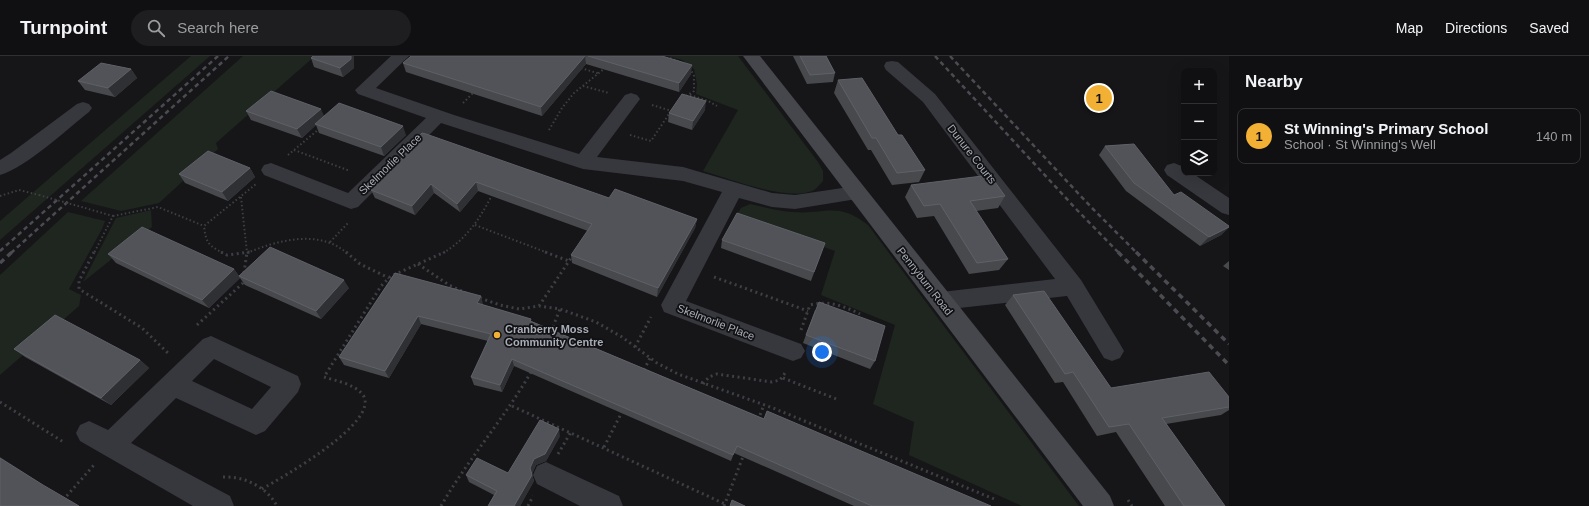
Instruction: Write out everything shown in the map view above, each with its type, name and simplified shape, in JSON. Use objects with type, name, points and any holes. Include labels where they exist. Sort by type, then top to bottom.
[{"type":"street","points":[[401,56],[364,90],[443,118],[583,162],[683,174],[772,200],[795,202],[856,192]]},
{"type":"street","name":"Pennyburn Road","points":[[751,56],[1100,506]]},
{"type":"street","name":"Dunure Courts","points":[[892,66],[929,98],[1073,286],[1112,351]]},
{"type":"street","points":[[583,162],[630,99]]},
{"type":"street","points":[[0,168],[18,158],[83,108]]},
{"type":"street","name":"Skelmorlie Place","points":[[271,170],[351,202],[373,180],[443,118]]},
{"type":"street","points":[[1174,170],[1229,208]]},
{"type":"street","name":"Skelmorlie Place","points":[[734,189],[672,305],[793,351]]},
{"type":"street","points":[[941,301],[1073,286]]},
{"type":"street","points":[[172,384],[100,439],[220,506]]},
{"type":"street","points":[[546,475],[609,506]]},
{"type":"path","points":[[667,58],[679,61],[692,70],[695,84],[694,91],[690,95],[684,97]]},
{"type":"path","points":[[578,67],[600,74]]},
{"type":"path","points":[[541,149],[560,110],[578,89],[606,68]]},
{"type":"path","points":[[443,118],[476,90]]},
{"type":"path","points":[[690,95],[708,101],[717,106]]},
{"type":"path","points":[[608,129],[651,141],[676,106]]},
{"type":"path","points":[[294,150],[373,180]]},
{"type":"path","points":[[0,196],[19,190],[114,216],[158,207],[204,226]]},
{"type":"path","points":[[262,489],[326,448],[352,426],[364,411],[365,400],[359,391],[324,377],[382,286],[389,278],[445,252],[479,220],[489,198],[494,192]]},
{"type":"path","points":[[241,196],[247,253],[270,243],[283,241],[309,239],[327,241],[340,247],[360,264],[389,278]]},
{"type":"path","points":[[114,216],[79,281],[79,289],[142,328],[168,353]]},
{"type":"path","points":[[474,225],[569,261]]},
{"type":"path","points":[[539,306],[575,252]]},
{"type":"path","points":[[418,264],[449,285],[469,294]]},
{"type":"path","points":[[692,268],[808,311]]},
{"type":"path","points":[[476,297],[500,305],[519,309],[539,306],[560,309],[596,322],[622,337],[650,358],[678,374],[764,405],[994,499]]},
{"type":"path","points":[[551,333],[560,309]]},
{"type":"path","points":[[643,372],[650,358]]},
{"type":"path","points":[[442,506],[450,489],[512,406],[534,367]]},
{"type":"path","points":[[783,378],[839,400]]},
{"type":"path","points":[[0,402],[74,449],[100,439]]},
{"type":"path","points":[[755,427],[764,405]]},
{"type":"path","points":[[512,406],[604,447],[725,505],[747,448]]},
{"type":"path","points":[[604,447],[625,406]]},
{"type":"path","points":[[62,501],[100,439]]},
{"type":"path","points":[[881,461],[883,453]]},
{"type":"shaded area","points":[[191,56],[210,56],[0,240],[0,221]]},
{"type":"shaded area","points":[[243,56],[315,56],[216,143],[218,149],[159,203],[121,211],[81,201]]},
{"type":"shaded area","points":[[667,56],[738,56],[818,162],[823,171],[823,181],[814,190],[790,194],[743,184],[703,171],[738,110],[696,94],[697,84],[694,69],[682,60]]},
{"type":"shaded area","points":[[750,204],[792,212],[839,211],[848,213],[868,225],[1079,506],[1022,506],[909,455],[914,422],[873,404],[895,325],[821,295],[835,251],[736,216],[741,208]]},
{"type":"shaded area","points":[[151,210],[152,227],[83,282],[116,218]]},
{"type":"shaded area","points":[[68,212],[105,221],[69,289],[81,295],[79,306],[0,375],[0,275]]},
{"type":"building","points":[[313,56],[351,56],[351,59],[340,68],[311,58]]},
{"type":"building","points":[[411,56],[585,56],[541,107],[403,63]]},
{"type":"building","points":[[588,56],[662,56],[692,65],[679,83]]},
{"type":"building","points":[[800,56],[826,56],[835,73],[810,75]]},
{"type":"building","points":[[101,63],[131,69],[108,88],[78,81]]},
{"type":"building","points":[[862,78],[898,135],[902,135],[925,170],[897,173],[876,138],[872,138],[838,80]]},
{"type":"building","points":[[271,91],[321,109],[297,129],[246,111]]},
{"type":"building","points":[[682,94],[706,101],[693,121],[669,113]]},
{"type":"building","points":[[339,103],[403,126],[381,147],[315,124]]},
{"type":"building","points":[[422,133],[609,198],[615,189],[697,219],[658,288],[571,255],[592,224],[476,182],[457,204],[431,184],[412,206],[371,190],[404,156],[400,155]]},
{"type":"building","points":[[1134,144],[1174,195],[1181,192],[1229,227],[1209,237],[1134,183],[1105,146]]},
{"type":"building","points":[[208,151],[250,168],[222,192],[179,174]]},
{"type":"building","points":[[990,175],[1005,196],[970,201],[1008,259],[977,263],[940,204],[924,206],[911,185]]},
{"type":"building","points":[[737,213],[825,243],[814,272],[722,240]]},
{"type":"building","points":[[142,227],[234,269],[202,300],[108,254]]},
{"type":"building","points":[[270,247],[344,280],[316,311],[239,276]]},
{"type":"building","points":[[395,273],[481,296],[477,303],[531,319],[530,321],[764,419],[767,411],[991,506],[872,506],[737,446],[733,455],[512,359],[500,385],[471,377],[491,334],[418,316],[385,371],[339,357]]},
{"type":"building","points":[[1044,291],[1111,388],[1209,372],[1229,397],[1229,407],[1162,418],[1225,506],[1184,506],[1129,424],[1109,427],[1073,372],[1065,374],[1013,295]]},
{"type":"building","points":[[819,302],[885,326],[875,361],[806,335]]},
{"type":"building","points":[[55,315],[140,360],[101,398],[14,349]]},
{"type":"building","points":[[540,420],[559,429],[545,454],[534,459],[530,468],[532,475],[514,506],[488,506],[497,491],[466,475],[477,458],[508,473]]},
{"type":"building","points":[[0,458],[43,485],[79,506],[0,506]]},
{"type":"building","points":[[732,500],[745,506],[730,506]]},
{"type":"railway","points":[[0,251],[218,56]]},
{"type":"railway","points":[[11,253],[229,56]]},
{"type":"railway","points":[[935,56],[1077,210],[1119,253]]},
{"type":"railway","points":[[950,56],[1091,207],[1136,252]]},
{"type":"railway","points":[[0,263],[12,252]]},
{"type":"railway","points":[[1118,252],[1229,365]]},
{"type":"railway","points":[[1136,252],[1229,344]]},
{"type":"place","name":"St Winning's Primary School","points":[[1099,98]]},
{"type":"place","name":"Cranberry Moss Community Centre","points":[[497,335]]}]
